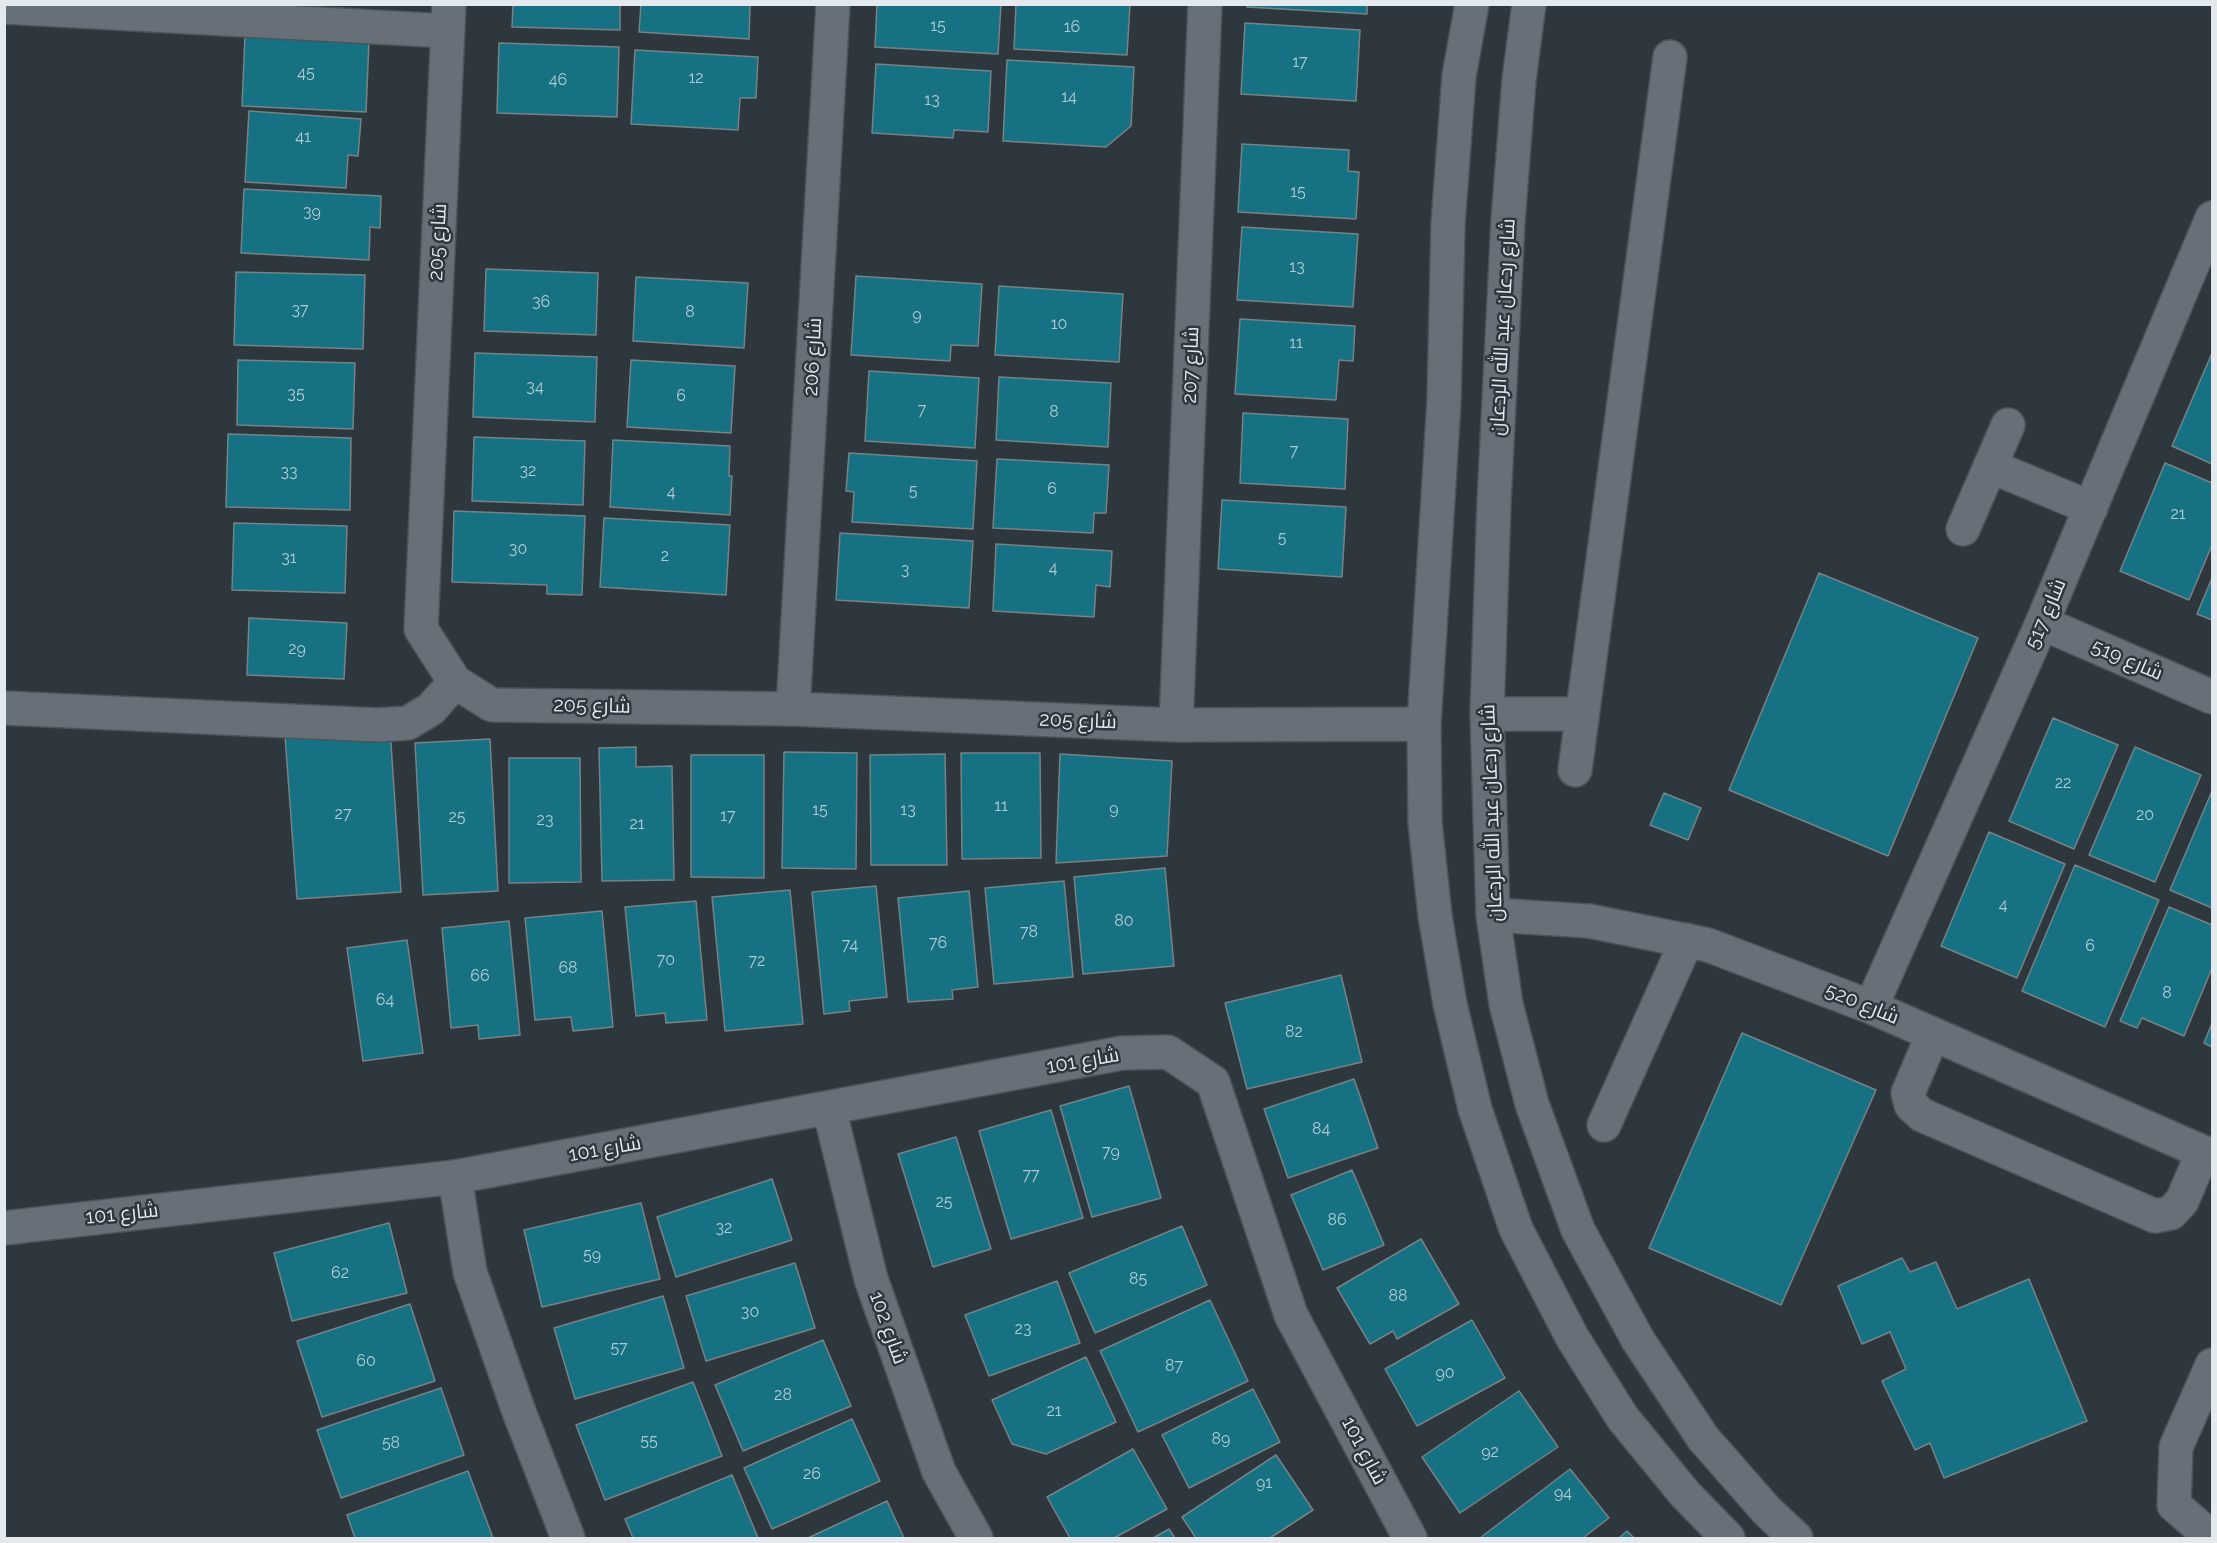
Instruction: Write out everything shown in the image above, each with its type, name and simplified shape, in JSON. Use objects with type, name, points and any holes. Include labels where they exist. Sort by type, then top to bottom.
[{"type":"street","name":"شارع 206","points":[[793,709],[832,4]]},
{"type":"street","name":"شارع 207","points":[[1176,725],[1205,4]]},
{"type":"street","points":[[1472,4],[1459,76],[1448,224],[1444,401],[1424,724],[1425,822],[1435,916],[1450,1004],[1475,1109],[1516,1229],[1572,1336],[1622,1416],[1685,1494],[1728,1539]]},
{"type":"street","name":"شارع ردعان عبد الله الردعان","points":[[1529,4],[1519,80],[1508,221],[1494,502],[1487,714],[1493,915],[1506,1004],[1532,1104],[1578,1230],[1638,1340],[1702,1438],[1767,1511],[1796,1539]]},
{"type":"street","points":[[4,7],[448,18]]},
{"type":"street","name":"شارع 205","points":[[448,18],[421,629],[455,682],[492,705],[793,709],[1176,725],[1424,724]]},
{"type":"street","points":[[1575,770],[1670,57]]},
{"type":"street","name":"شارع 517","points":[[1871,1007],[2042,624],[2091,508],[2204,260],[2212,218]]},
{"type":"street","points":[[1963,529],[2008,425]]},
{"type":"street","points":[[1990,466],[2091,508]]},
{"type":"street","name":"شارع 519","points":[[2042,624],[2212,697]]},
{"type":"street","points":[[4,708],[378,725],[408,723],[431,709],[455,682]]},
{"type":"street","points":[[1487,714],[1582,714]]},
{"type":"street","name":"شارع 520","points":[[1493,915],[1589,921],[1708,945],[1871,1007],[2208,1154]]},
{"type":"street","points":[[1604,1125],[1687,940]]},
{"type":"street","points":[[1933,1035],[1908,1093],[1911,1105],[1922,1115],[2155,1216],[2171,1213],[2182,1201],[2208,1154]]},
{"type":"street","name":"شارع 101","points":[[4,1227],[455,1177],[1122,1053],[1168,1052],[1213,1082],[1291,1315],[1410,1539]]},
{"type":"street","name":"شارع 102","points":[[829,1108],[871,1279],[939,1472],[976,1539]]},
{"type":"street","points":[[455,1177],[471,1272],[518,1409],[568,1539]]},
{"type":"street","points":[[2212,1365],[2176,1447],[2174,1504],[2212,1538]]},
{"type":"building","points":[[513,4],[620,4],[620,30],[512,27]]},
{"type":"building","points":[[641,4],[750,4],[749,39],[639,32]]},
{"type":"building","points":[[877,4],[1001,4],[998,54],[875,47]]},
{"type":"building","points":[[1016,4],[1130,4],[1127,55],[1014,49]]},
{"type":"building","points":[[1248,4],[1367,4],[1367,14],[1247,7]]},
{"type":"building","points":[[1245,23],[1360,30],[1356,101],[1241,94]]},
{"type":"building","points":[[245,35],[369,41],[366,112],[242,106]]},
{"type":"building","points":[[499,43],[619,47],[617,117],[497,113]]},
{"type":"building","points":[[635,50],[758,57],[756,98],[740,98],[738,130],[631,124]]},
{"type":"building","points":[[1007,60],[1134,67],[1131,126],[1106,147],[1003,141]]},
{"type":"building","points":[[876,64],[991,71],[988,132],[954,130],[953,138],[872,133]]},
{"type":"building","points":[[249,111],[361,119],[358,156],[348,155],[346,188],[245,182]]},
{"type":"building","points":[[1242,144],[1349,150],[1348,171],[1359,172],[1356,219],[1238,212]]},
{"type":"building","points":[[244,189],[381,196],[380,228],[370,227],[369,260],[241,253]]},
{"type":"building","points":[[1242,227],[1358,234],[1353,307],[1237,300]]},
{"type":"building","points":[[486,269],[598,273],[596,335],[484,331]]},
{"type":"building","points":[[236,272],[365,275],[363,349],[234,345]]},
{"type":"building","points":[[856,276],[982,284],[978,346],[951,345],[950,361],[851,355]]},
{"type":"building","points":[[636,277],[748,283],[744,348],[633,341]]},
{"type":"building","points":[[999,286],[1123,294],[1119,362],[995,355]]},
{"type":"building","points":[[1240,319],[1355,326],[1353,361],[1339,360],[1336,400],[1235,394]]},
{"type":"building","points":[[475,353],[597,357],[595,422],[473,417]]},
{"type":"building","points":[[2212,353],[2212,464],[2172,446]]},
{"type":"building","points":[[238,360],[355,363],[353,429],[237,425]]},
{"type":"building","points":[[631,360],[735,366],[731,433],[627,427]]},
{"type":"building","points":[[869,371],[979,378],[975,448],[865,441]]},
{"type":"building","points":[[999,377],[1111,383],[1108,447],[996,440]]},
{"type":"building","points":[[1243,413],[1348,419],[1345,489],[1240,483]]},
{"type":"building","points":[[228,434],[351,438],[350,510],[226,507]]},
{"type":"building","points":[[474,437],[585,441],[583,505],[472,501]]},
{"type":"building","points":[[613,440],[730,446],[729,476],[732,476],[730,515],[610,507]]},
{"type":"building","points":[[849,453],[977,461],[973,529],[852,522],[854,492],[846,491]]},
{"type":"building","points":[[997,459],[1109,465],[1106,513],[1094,513],[1093,533],[993,528]]},
{"type":"building","points":[[2165,463],[2212,483],[2212,545],[2189,600],[2120,571]]},
{"type":"building","points":[[1222,500],[1346,507],[1342,577],[1218,569]]},
{"type":"building","points":[[454,511],[585,516],[582,595],[547,594],[547,585],[452,582]]},
{"type":"building","points":[[604,518],[730,525],[726,595],[600,587]]},
{"type":"building","points":[[234,523],[347,526],[345,593],[232,590]]},
{"type":"building","points":[[840,533],[973,541],[969,608],[836,600]]},
{"type":"building","points":[[996,544],[1112,551],[1110,587],[1096,585],[1094,617],[993,611]]},
{"type":"building","points":[[1819,573],[1978,638],[1888,856],[1729,790]]},
{"type":"building","points":[[2212,578],[2212,620],[2197,614]]},
{"type":"building","points":[[249,618],[347,623],[344,679],[247,675]]},
{"type":"building","points":[[2053,718],[2118,745],[2074,849],[2009,821]]},
{"type":"building","points":[[390,729],[401,892],[297,899],[285,736]]},
{"type":"building","points":[[490,739],[498,891],[423,895],[415,743]]},
{"type":"building","points":[[636,747],[636,767],[672,766],[674,880],[602,881],[599,748]]},
{"type":"building","points":[[2135,747],[2201,775],[2155,882],[2089,855]]},
{"type":"building","points":[[784,752],[857,753],[856,869],[782,868]]},
{"type":"building","points":[[961,753],[1040,753],[1041,858],[962,859]]},
{"type":"building","points":[[945,754],[947,865],[871,865],[870,755]]},
{"type":"building","points":[[1060,754],[1172,761],[1167,856],[1056,863]]},
{"type":"building","points":[[691,755],[764,755],[764,878],[691,877]]},
{"type":"building","points":[[509,758],[580,758],[581,882],[509,883]]},
{"type":"building","points":[[2212,791],[2212,908],[2170,890]]},
{"type":"building","points":[[1664,793],[1701,808],[1688,840],[1650,825]]},
{"type":"building","points":[[1989,832],[2065,864],[2017,978],[1941,946]]},
{"type":"building","points":[[2075,865],[2159,900],[2105,1027],[2022,991]]},
{"type":"building","points":[[1165,868],[1174,966],[1083,974],[1074,877]]},
{"type":"building","points":[[1064,881],[1073,977],[994,984],[985,888]]},
{"type":"building","points":[[876,886],[887,997],[849,1001],[850,1011],[824,1014],[812,892]]},
{"type":"building","points":[[790,890],[803,1024],[725,1031],[712,897]]},
{"type":"building","points":[[969,891],[978,987],[952,990],[953,999],[908,1002],[898,898]]},
{"type":"building","points":[[696,901],[707,1020],[666,1023],[665,1013],[636,1016],[625,907]]},
{"type":"building","points":[[2169,907],[2212,925],[2212,968],[2184,1036],[2142,1018],[2137,1028],[2120,1021]]},
{"type":"building","points":[[602,911],[613,1027],[573,1031],[571,1017],[535,1020],[525,918]]},
{"type":"building","points":[[509,921],[520,1035],[479,1039],[478,1025],[451,1028],[442,928]]},
{"type":"building","points":[[407,940],[423,1053],[363,1061],[347,948]]},
{"type":"building","points":[[1341,975],[1362,1062],[1247,1089],[1225,1003]]},
{"type":"building","points":[[2212,1023],[2212,1047],[2204,1043]]},
{"type":"building","points":[[1742,1033],[1876,1090],[1781,1305],[1649,1248]]},
{"type":"building","points":[[1354,1079],[1378,1148],[1288,1178],[1264,1109]]},
{"type":"building","points":[[1129,1086],[1161,1198],[1092,1217],[1060,1106]]},
{"type":"building","points":[[1051,1110],[1083,1218],[1011,1239],[979,1131]]},
{"type":"building","points":[[956,1137],[991,1249],[933,1267],[898,1154]]},
{"type":"building","points":[[1352,1170],[1384,1245],[1323,1270],[1291,1195]]},
{"type":"building","points":[[772,1179],[792,1240],[676,1277],[657,1217]]},
{"type":"building","points":[[641,1203],[660,1279],[542,1307],[524,1230]]},
{"type":"building","points":[[389,1223],[407,1293],[292,1321],[274,1253]]},
{"type":"building","points":[[1182,1226],[1207,1285],[1095,1333],[1069,1273]]},
{"type":"building","points":[[1421,1239],[1459,1304],[1397,1339],[1393,1331],[1370,1344],[1337,1288]]},
{"type":"building","points":[[1902,1258],[1910,1272],[1936,1262],[1957,1309],[2029,1279],[2087,1421],[1944,1478],[1930,1443],[1915,1450],[1882,1381],[1906,1369],[1890,1332],[1862,1344],[1838,1286]]},
{"type":"building","points":[[795,1263],[815,1328],[706,1361],[686,1296]]},
{"type":"building","points":[[1057,1281],[1080,1343],[989,1376],[965,1315]]},
{"type":"building","points":[[663,1296],[684,1368],[575,1399],[554,1328]]},
{"type":"building","points":[[1210,1300],[1248,1381],[1138,1432],[1100,1351]]},
{"type":"building","points":[[410,1304],[435,1381],[322,1417],[297,1341]]},
{"type":"building","points":[[1472,1320],[1505,1378],[1417,1426],[1385,1369]]},
{"type":"building","points":[[823,1340],[851,1406],[743,1451],[715,1385]]},
{"type":"building","points":[[1086,1357],[1116,1422],[1046,1454],[1012,1444],[992,1400]]},
{"type":"building","points":[[693,1382],[722,1456],[605,1500],[576,1425]]},
{"type":"building","points":[[441,1388],[464,1455],[341,1498],[317,1430]]},
{"type":"building","points":[[1253,1389],[1280,1442],[1189,1488],[1162,1435]]},
{"type":"building","points":[[1519,1391],[1558,1447],[1460,1513],[1422,1457]]},
{"type":"building","points":[[852,1419],[880,1481],[772,1529],[744,1468]]},
{"type":"building","points":[[1133,1449],[1167,1509],[1114,1538],[1070,1538],[1047,1497]]},
{"type":"building","points":[[1276,1455],[1313,1510],[1270,1538],[1196,1538],[1182,1517]]},
{"type":"building","points":[[1570,1469],[1609,1518],[1583,1538],[1480,1538]]},
{"type":"building","points":[[468,1471],[493,1538],[355,1538],[347,1515]]},
{"type":"building","points":[[732,1475],[758,1538],[633,1538],[625,1519]]},
{"type":"building","points":[[887,1501],[904,1538],[808,1538]]},
{"type":"building","points":[[1169,1529],[1175,1538],[1153,1538]]},
{"type":"building","points":[[1627,1531],[1634,1538],[1619,1538]]}]
